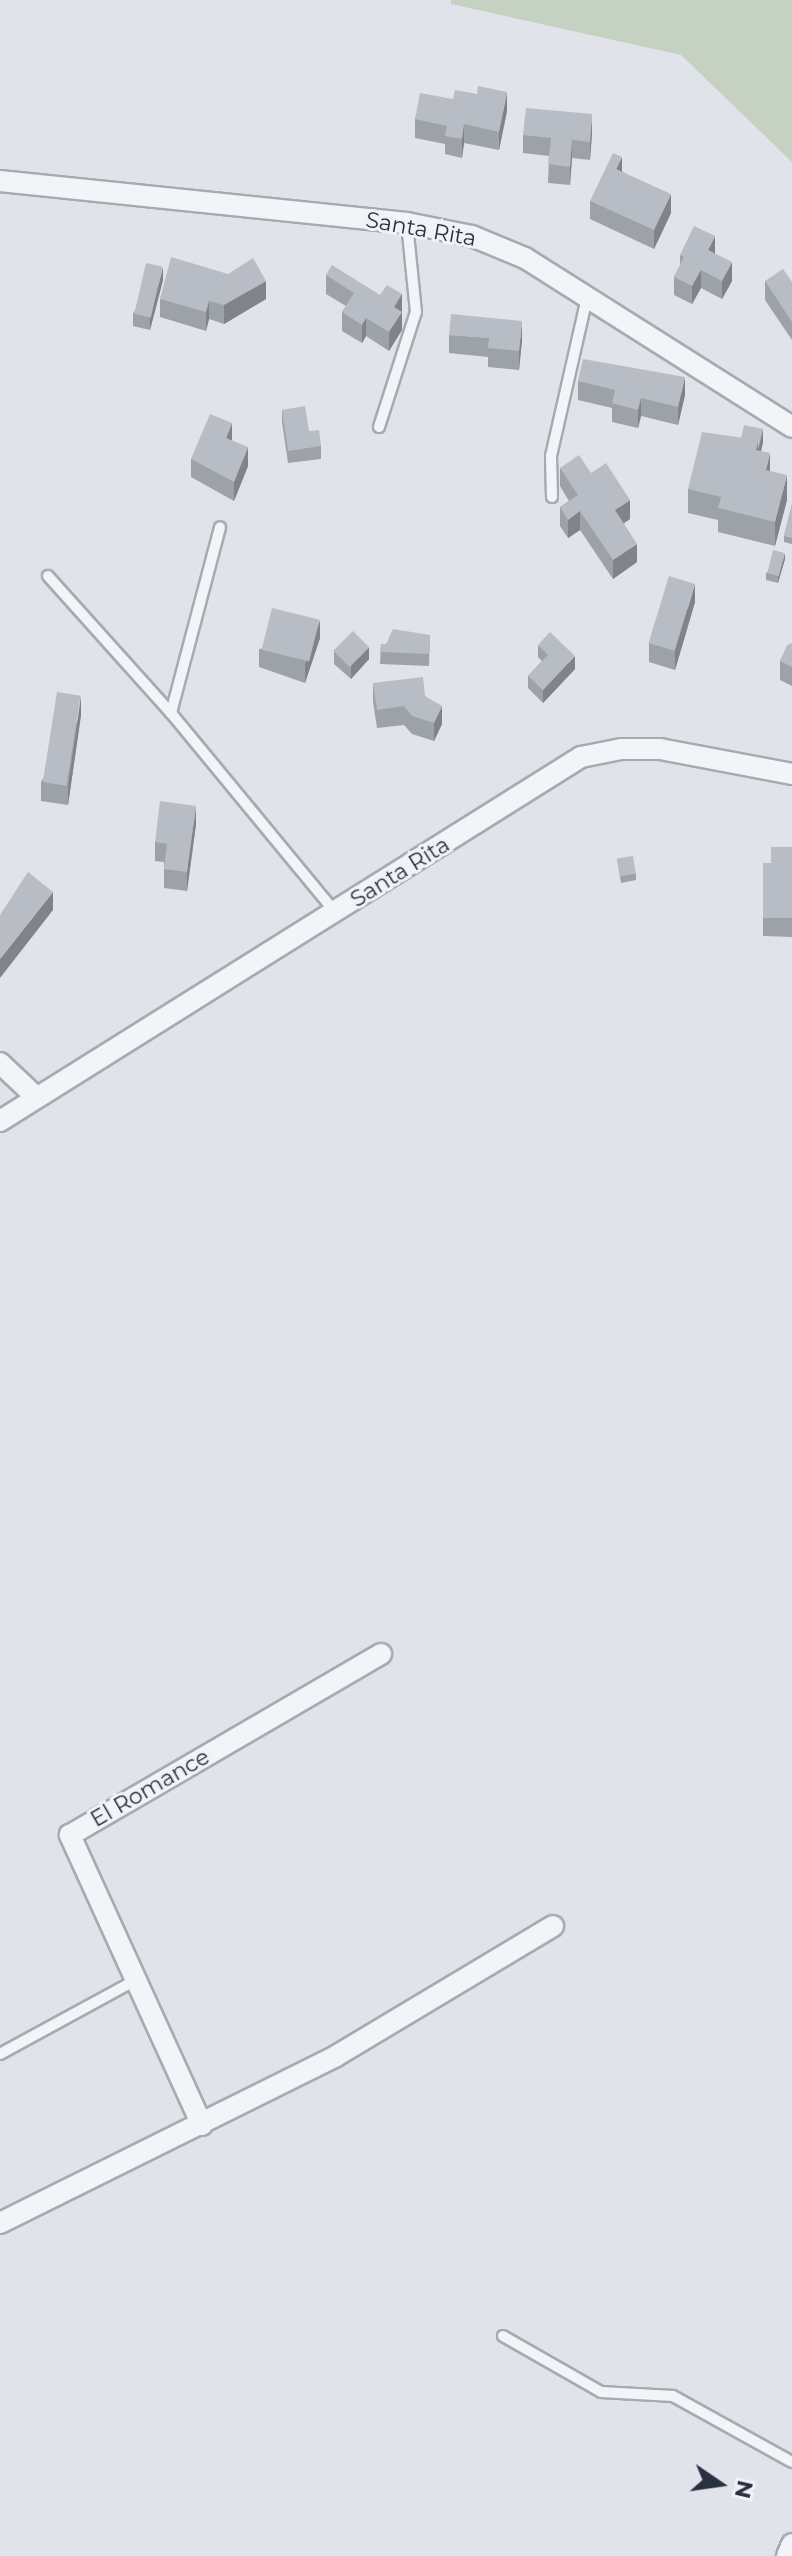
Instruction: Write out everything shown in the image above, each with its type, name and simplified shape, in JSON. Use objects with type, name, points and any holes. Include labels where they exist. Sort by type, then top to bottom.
[{"type":"street","name":"Santa Rita","points":[[0,181],[407,223],[498,244],[587,296],[792,427]]},
{"type":"street","name":"Santa Rita","points":[[0,1121],[581,757],[621,749],[660,749],[792,774]]},
{"type":"street","points":[[0,1063],[36,1097]]},
{"type":"street","name":"El Romance","points":[[202,2125],[70,1835],[381,1654]]},
{"type":"street","points":[[0,2223],[336,2056],[553,1926]]},
{"type":"street","points":[[787,2556],[792,2544]]},
{"type":"lane","points":[[379,427],[416,312],[407,223]]},
{"type":"lane","points":[[552,497],[551,456],[587,296]]},
{"type":"lane","points":[[171,713],[220,527]]},
{"type":"lane","points":[[48,576],[171,713],[335,912]]},
{"type":"lane","points":[[0,2054],[136,1980]]},
{"type":"lane","points":[[503,2336],[601,2392],[673,2396],[792,2462]]},
{"type":"green space","points":[[451,0],[792,0],[792,162],[681,55],[451,4]]},
{"type":"building","points":[[478,86],[507,92],[499,132],[464,124],[462,139],[445,136],[447,126],[415,119],[420,93],[453,99],[455,90],[477,94]]},
{"type":"building","points":[[526,108],[592,114],[590,142],[572,140],[570,167],[548,164],[551,138],[523,135]]},
{"type":"building","points":[[613,153],[622,157],[616,169],[671,194],[654,230],[590,201]]},
{"type":"building","points":[[694,226],[715,236],[708,250],[732,262],[722,281],[701,270],[692,286],[674,277],[684,257],[680,255]]},
{"type":"building","points":[[171,257],[228,274],[253,258],[266,281],[224,305],[209,301],[206,312],[160,299]]},
{"type":"building","points":[[146,263],[163,267],[151,317],[134,314]]},
{"type":"building","points":[[332,265],[380,295],[387,285],[402,294],[394,307],[402,312],[389,332],[366,318],[362,325],[342,312],[354,293],[326,275]]},
{"type":"building","points":[[783,269],[792,282],[792,322],[765,281]]},
{"type":"building","points":[[451,314],[522,321],[519,351],[488,348],[489,338],[449,335]]},
{"type":"building","points":[[583,359],[685,377],[678,407],[641,398],[638,410],[612,403],[615,390],[578,381]]},
{"type":"building","points":[[305,406],[309,431],[319,430],[321,446],[288,451],[282,410]]},
{"type":"building","points":[[210,414],[232,423],[226,438],[248,447],[234,482],[191,459]]},
{"type":"building","points":[[744,425],[763,429],[758,450],[758,440],[741,438]]},
{"type":"building","points":[[702,432],[758,440],[756,450],[770,453],[766,470],[787,475],[775,522],[718,508],[721,497],[688,489]]},
{"type":"building","points":[[579,455],[591,473],[606,463],[630,500],[615,510],[637,544],[613,560],[580,511],[568,520],[560,507],[578,495],[560,468]]},
{"type":"building","points":[[792,504],[792,538],[784,536]]},
{"type":"building","points":[[773,550],[785,553],[779,576],[767,573]]},
{"type":"building","points":[[669,576],[695,584],[674,651],[649,643]]},
{"type":"building","points":[[272,608],[320,620],[309,662],[262,650]]},
{"type":"building","points":[[393,629],[430,635],[429,654],[380,652],[381,644],[386,644]]},
{"type":"building","points":[[353,631],[369,647],[349,667],[333,651]]},
{"type":"building","points":[[550,632],[575,656],[543,690],[528,676],[548,655],[538,645]]},
{"type":"building","points":[[792,643],[792,667],[780,661],[787,645]]},
{"type":"building","points":[[423,677],[425,696],[442,706],[434,723],[412,716],[404,706],[377,710],[373,683]]},
{"type":"building","points":[[57,692],[81,696],[66,786],[43,782]]},
{"type":"building","points":[[160,801],[196,806],[187,872],[164,869],[167,844],[155,842]]},
{"type":"building","points":[[771,847],[792,847],[792,918],[763,918],[763,863],[771,863]]},
{"type":"building","points":[[633,856],[636,874],[620,876],[617,859]]},
{"type":"building","points":[[28,872],[53,892],[0,959],[0,915]]}]
